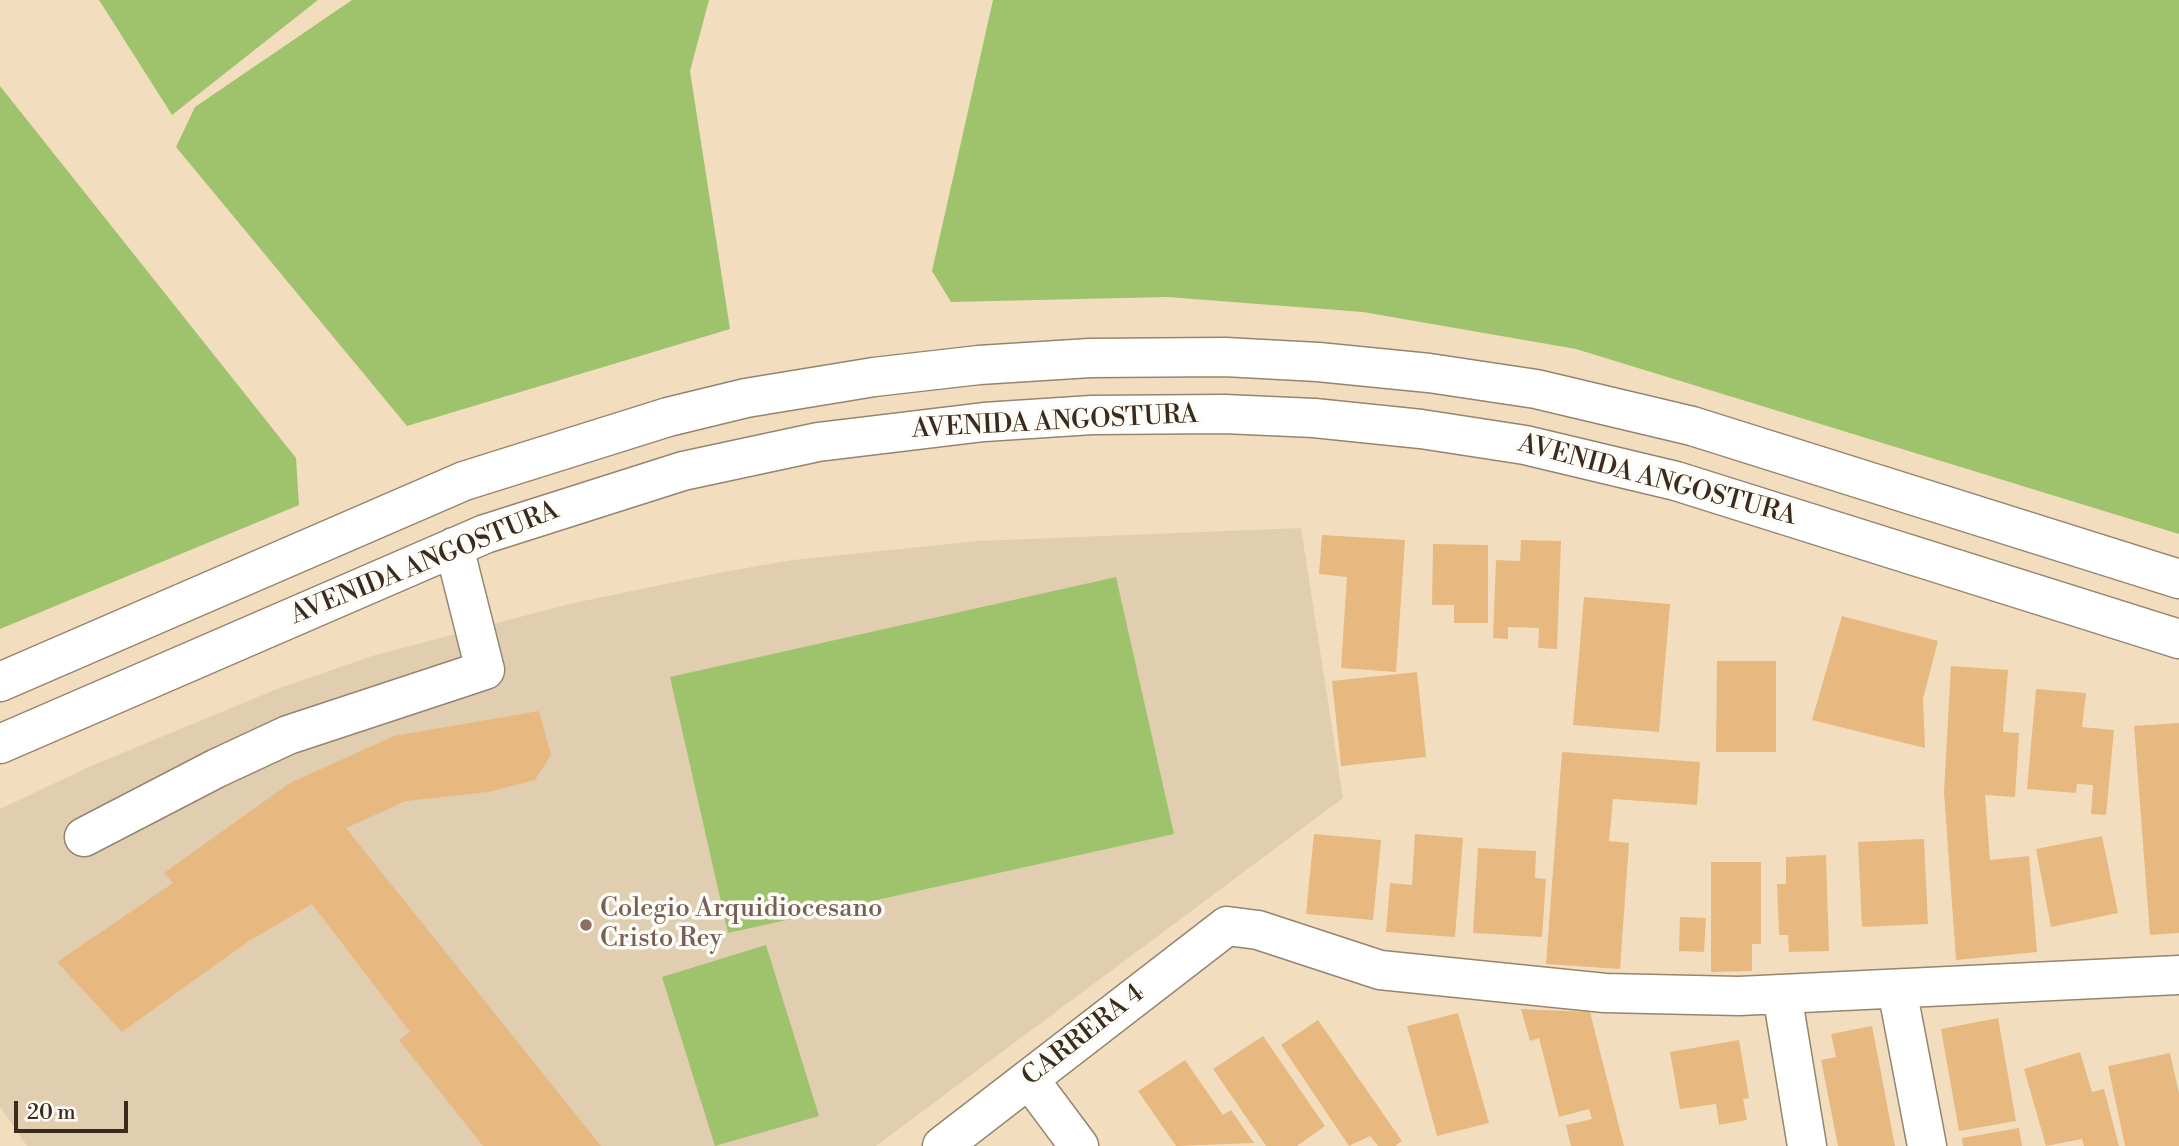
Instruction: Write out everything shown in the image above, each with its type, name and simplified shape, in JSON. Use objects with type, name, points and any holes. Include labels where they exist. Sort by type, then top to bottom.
[{"type":"street","points":[[0,682],[464,481],[656,420],[746,398],[861,379],[979,365],[1090,358],[1226,357],[1318,362],[1429,373],[1536,389],[1692,426],[2179,579]]},
{"type":"street","name":"AVENIDA ANGOSTURA","points":[[0,744],[454,547],[566,507],[683,471],[818,442],[984,422],[1092,415],[1263,416],[1421,429],[1525,444],[1676,481],[1913,553],[2179,639]]},
{"type":"street","points":[[84,837],[217,768],[288,735],[485,670],[454,547]]},
{"type":"street","name":"CARRERA 4","points":[[942,1146],[1227,926],[1258,930],[1353,963],[1413,976],[1605,993],[1782,994]]},
{"type":"street","points":[[1807,1146],[1782,994],[2179,975]]},
{"type":"street","points":[[1897,989],[1927,1146]]},
{"type":"street","points":[[1029,1079],[1079,1146]]},
{"type":"shaded area","name":"Colegio Arquidiocesano Cristo Rey","points":[[1301,528],[1343,798],[876,1146],[27,1146],[0,1107],[0,809],[91,766],[277,689],[372,656],[569,604],[723,572],[793,560],[978,541]]},
{"type":"green space","points":[[99,0],[318,0],[172,115]]},
{"type":"green space","points":[[352,0],[709,0],[690,71],[730,329],[407,426],[176,147],[195,107]]},
{"type":"green space","points":[[993,0],[2179,0],[2179,534],[1576,349],[1363,312],[1167,297],[951,302],[932,271]]},
{"type":"green space","points":[[0,86],[296,458],[299,505],[0,629]]},
{"type":"green space","points":[[1116,577],[1174,834],[728,933],[670,677]]},
{"type":"green space","points":[[766,945],[819,1116],[715,1146],[662,977]]},
{"type":"building","points":[[1322,535],[1405,540],[1396,672],[1341,668],[1347,577],[1319,574]]},
{"type":"building","points":[[1521,540],[1561,541],[1557,649],[1538,648],[1539,628],[1508,627],[1508,639],[1493,638],[1496,560],[1520,561]]},
{"type":"building","points":[[1433,544],[1488,545],[1488,623],[1454,623],[1454,605],[1432,605]]},
{"type":"building","points":[[1584,597],[1670,604],[1659,732],[1573,725]]},
{"type":"building","points":[[1842,616],[1938,641],[1923,699],[1925,748],[1812,720]]},
{"type":"building","points":[[1717,661],[1776,661],[1776,752],[1716,752]]},
{"type":"building","points":[[1951,666],[2008,670],[2003,732],[2019,733],[2015,797],[1985,795],[1990,860],[2029,856],[2037,952],[1956,960],[1944,792]]},
{"type":"building","points":[[1417,672],[1426,757],[1341,766],[1332,681]]},
{"type":"building","points":[[2036,689],[2086,693],[2082,727],[2114,730],[2106,815],[2091,814],[2093,785],[2077,784],[2076,793],[2027,789]]},
{"type":"building","points":[[539,711],[551,755],[535,780],[488,792],[406,801],[346,828],[601,1146],[483,1146],[399,1040],[410,1032],[312,904],[249,941],[122,1032],[57,962],[173,883],[164,873],[290,783],[394,736]]},
{"type":"building","points":[[2179,723],[2179,933],[2150,935],[2134,726]]},
{"type":"building","points":[[1562,752],[1700,762],[1697,805],[1613,799],[1609,841],[1629,843],[1620,969],[1546,964]]},
{"type":"building","points":[[1314,834],[1381,840],[1373,920],[1306,914]]},
{"type":"building","points":[[1415,834],[1463,838],[1455,937],[1386,932],[1390,883],[1412,885]]},
{"type":"building","points":[[2102,836],[2118,913],[2051,927],[2036,849]]},
{"type":"building","points":[[1924,839],[1928,924],[1862,927],[1858,842]]},
{"type":"building","points":[[1478,848],[1536,851],[1535,878],[1546,879],[1542,937],[1473,933]]},
{"type":"building","points":[[1826,855],[1829,951],[1789,952],[1788,935],[1779,935],[1777,884],[1786,884],[1786,857]]},
{"type":"building","points":[[1711,862],[1761,862],[1761,944],[1752,944],[1752,971],[1711,972]]},
{"type":"building","points":[[1680,917],[1706,918],[1704,952],[1679,951]]},
{"type":"building","points":[[1521,1009],[1590,1012],[1624,1146],[1571,1146],[1566,1125],[1592,1119],[1589,1109],[1559,1117],[1539,1038],[1530,1041]]},
{"type":"building","points":[[1458,1013],[1489,1123],[1437,1136],[1407,1026]]},
{"type":"building","points":[[1998,1018],[2016,1121],[1959,1131],[1941,1029]]},
{"type":"building","points":[[1318,1020],[1402,1141],[1395,1146],[1378,1146],[1370,1136],[1349,1146],[1281,1045]]},
{"type":"building","points":[[1872,1026],[1895,1146],[1838,1146],[1821,1060],[1836,1057],[1831,1034]]},
{"type":"building","points":[[1263,1036],[1325,1126],[1297,1146],[1266,1146],[1213,1069]]},
{"type":"building","points":[[1739,1040],[1749,1098],[1743,1099],[1747,1120],[1719,1125],[1716,1104],[1680,1109],[1670,1052]]},
{"type":"building","points":[[2080,1052],[2092,1092],[2104,1089],[2119,1146],[2084,1146],[2082,1139],[2046,1146],[2024,1069]]},
{"type":"building","points":[[2170,1053],[2179,1093],[2179,1146],[2125,1146],[2108,1066]]},
{"type":"building","points":[[1185,1060],[1223,1115],[1231,1110],[1254,1143],[1176,1146],[1138,1091]]},
{"type":"building","points":[[2019,1128],[2022,1146],[1963,1146],[1962,1138]]},
{"type":"place","name":"Colegio Arquidiocesano Cristo Rey","points":[[586,925]]}]
